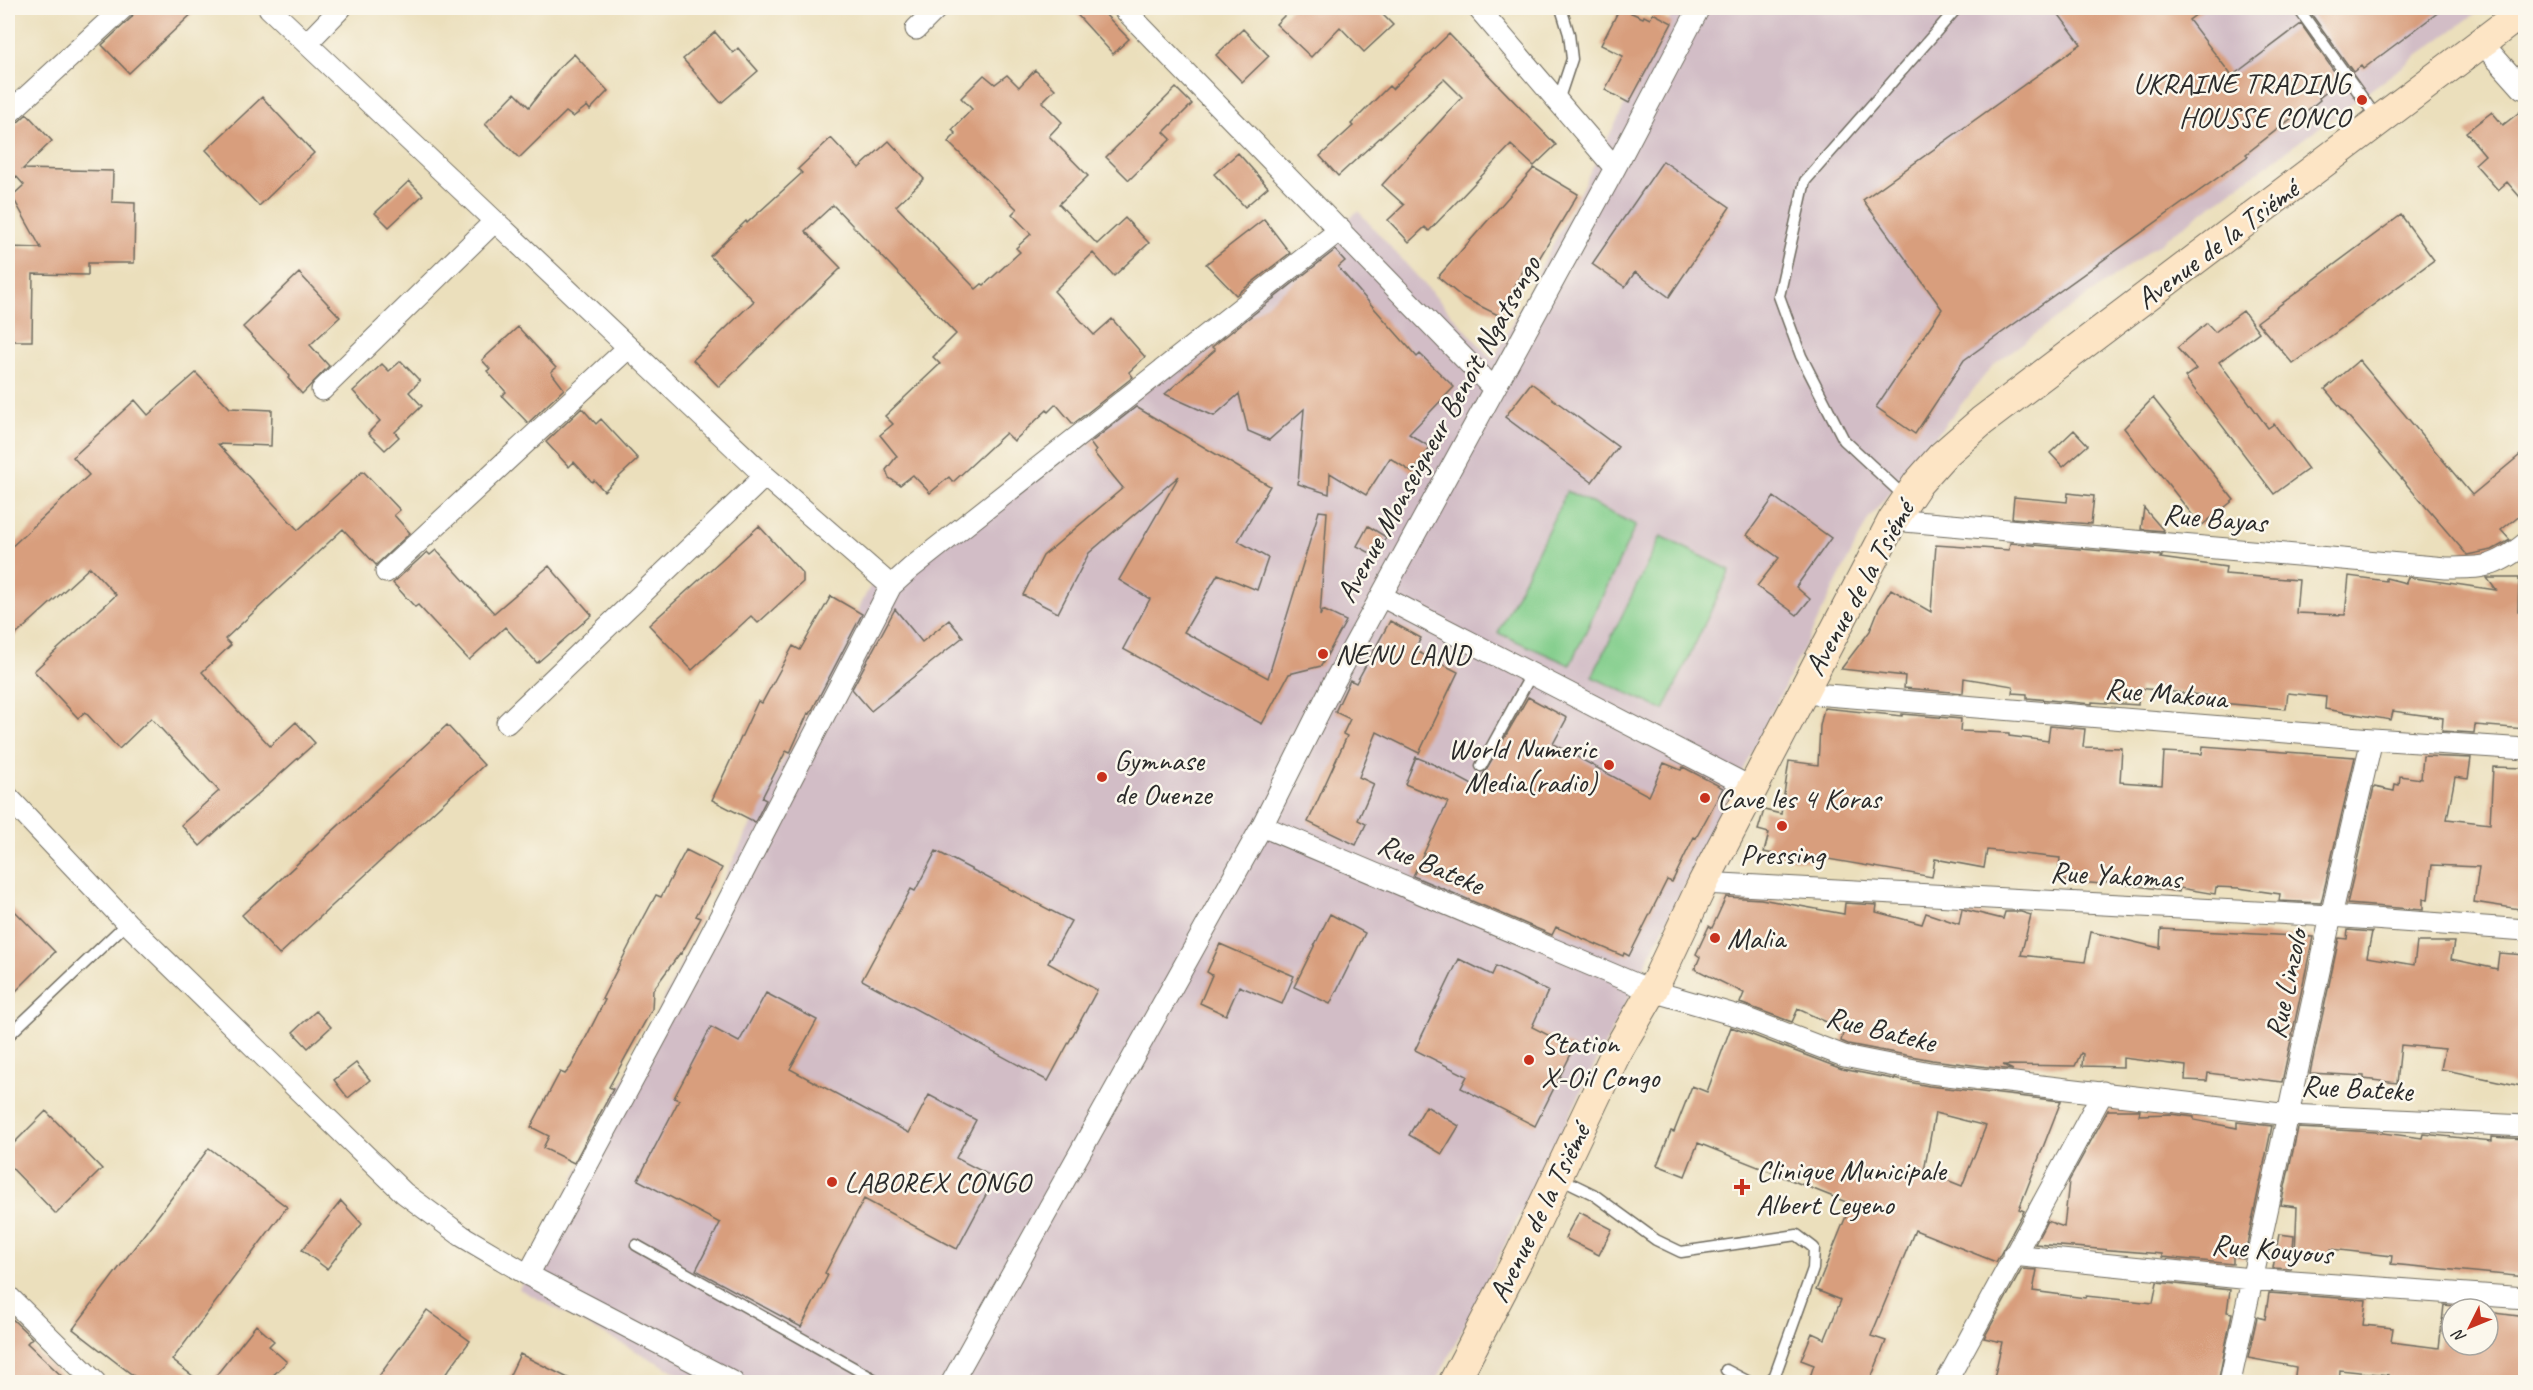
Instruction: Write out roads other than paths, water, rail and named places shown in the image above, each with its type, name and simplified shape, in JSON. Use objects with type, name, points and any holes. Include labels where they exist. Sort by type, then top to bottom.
[{"type":"main road","name":"Avenue de la Tsiémé","points":[[1454,1383],[1520,1255],[1616,1055],[1653,991],[1703,883],[1900,509],[1942,456],[1982,421],[2526,9]]},
{"type":"street","points":[[8,114],[123,8]]},
{"type":"street","points":[[269,8],[765,476],[891,586]]},
{"type":"street","points":[[307,42],[341,8]]},
{"type":"street","points":[[916,29],[937,8]]},
{"type":"street","points":[[1123,8],[1341,229],[1494,389]]},
{"type":"street","points":[[1478,8],[1615,168]]},
{"type":"street","name":"Avenue Monseigneur Benoît Ngatsongo","points":[[952,1383],[1262,826],[1381,596],[1615,168],[1699,8]]},
{"type":"street","points":[[2481,42],[2524,90]]},
{"type":"street","points":[[322,390],[495,221]]},
{"type":"street","points":[[528,1275],[706,944],[891,586],[1341,229]]},
{"type":"street","points":[[386,572],[628,348]]},
{"type":"street","points":[[507,723],[765,476]]},
{"type":"street","name":"Rue Bayas","points":[[1900,509],[2446,568],[2486,567],[2510,556],[2526,543]]},
{"type":"street","points":[[1381,596],[1752,788]]},
{"type":"street","name":"Rue Makoua","points":[[1802,693],[2372,739],[2526,749]]},
{"type":"street","name":"Rue Linzolo","points":[[2230,1383],[2331,916],[2372,739]]},
{"type":"street","points":[[8,797],[127,923],[404,1193],[462,1236],[528,1275],[733,1383]]},
{"type":"street","name":"Rue Bateke","points":[[1262,826],[1653,991],[1742,1017],[1844,1056],[1930,1073],[2289,1115],[2526,1126]]},
{"type":"street","name":"Rue Yakomas","points":[[1703,883],[2331,916],[2526,930]]},
{"type":"street","points":[[1946,1383],[2013,1255],[2103,1092]]},
{"type":"street","name":"Rue Kouyous","points":[[2013,1255],[2251,1279],[2526,1298]]},
{"type":"street","points":[[8,1296],[95,1383]]},
{"type":"lane","points":[[1558,101],[1572,59],[1569,34],[1561,8]]},
{"type":"lane","points":[[1900,509],[1844,440],[1801,356],[1779,296],[1805,181],[1957,8]]},
{"type":"lane","points":[[2298,8],[2379,120]]},
{"type":"lane","points":[[1481,766],[1531,675]]},
{"type":"lane","points":[[8,1036],[127,923]]},
{"type":"lane","points":[[1557,1177],[1593,1194],[1656,1240],[1681,1252],[1797,1235],[1814,1248],[1812,1269],[1775,1375],[1768,1383]]},
{"type":"lane","points":[[636,1245],[879,1383]]},
{"type":"lane","points":[[1726,1370],[1749,1383]]},
{"type":"place","name":"UKRAINE TRADING HOUSSE CONCO","points":[[2362,100]]},
{"type":"place","name":"NENU LAND","points":[[1323,654]]},
{"type":"place","name":"World Numeric Media(radio)","points":[[1609,765]]},
{"type":"place","name":"Gymnase de Ouenze","points":[[1102,777]]},
{"type":"place","name":"Cave les 4 Koras","points":[[1705,798]]},
{"type":"place","name":"Pressing","points":[[1782,826]]},
{"type":"place","name":"Malia","points":[[1715,938]]},
{"type":"place","name":"Station X-Oil Congo","points":[[1529,1060]]},
{"type":"place","name":"LABOREX CONGO","points":[[832,1182]]},
{"type":"place","name":"Clinique Municipale Albert Leyeno","points":[[1742,1187]]}]
